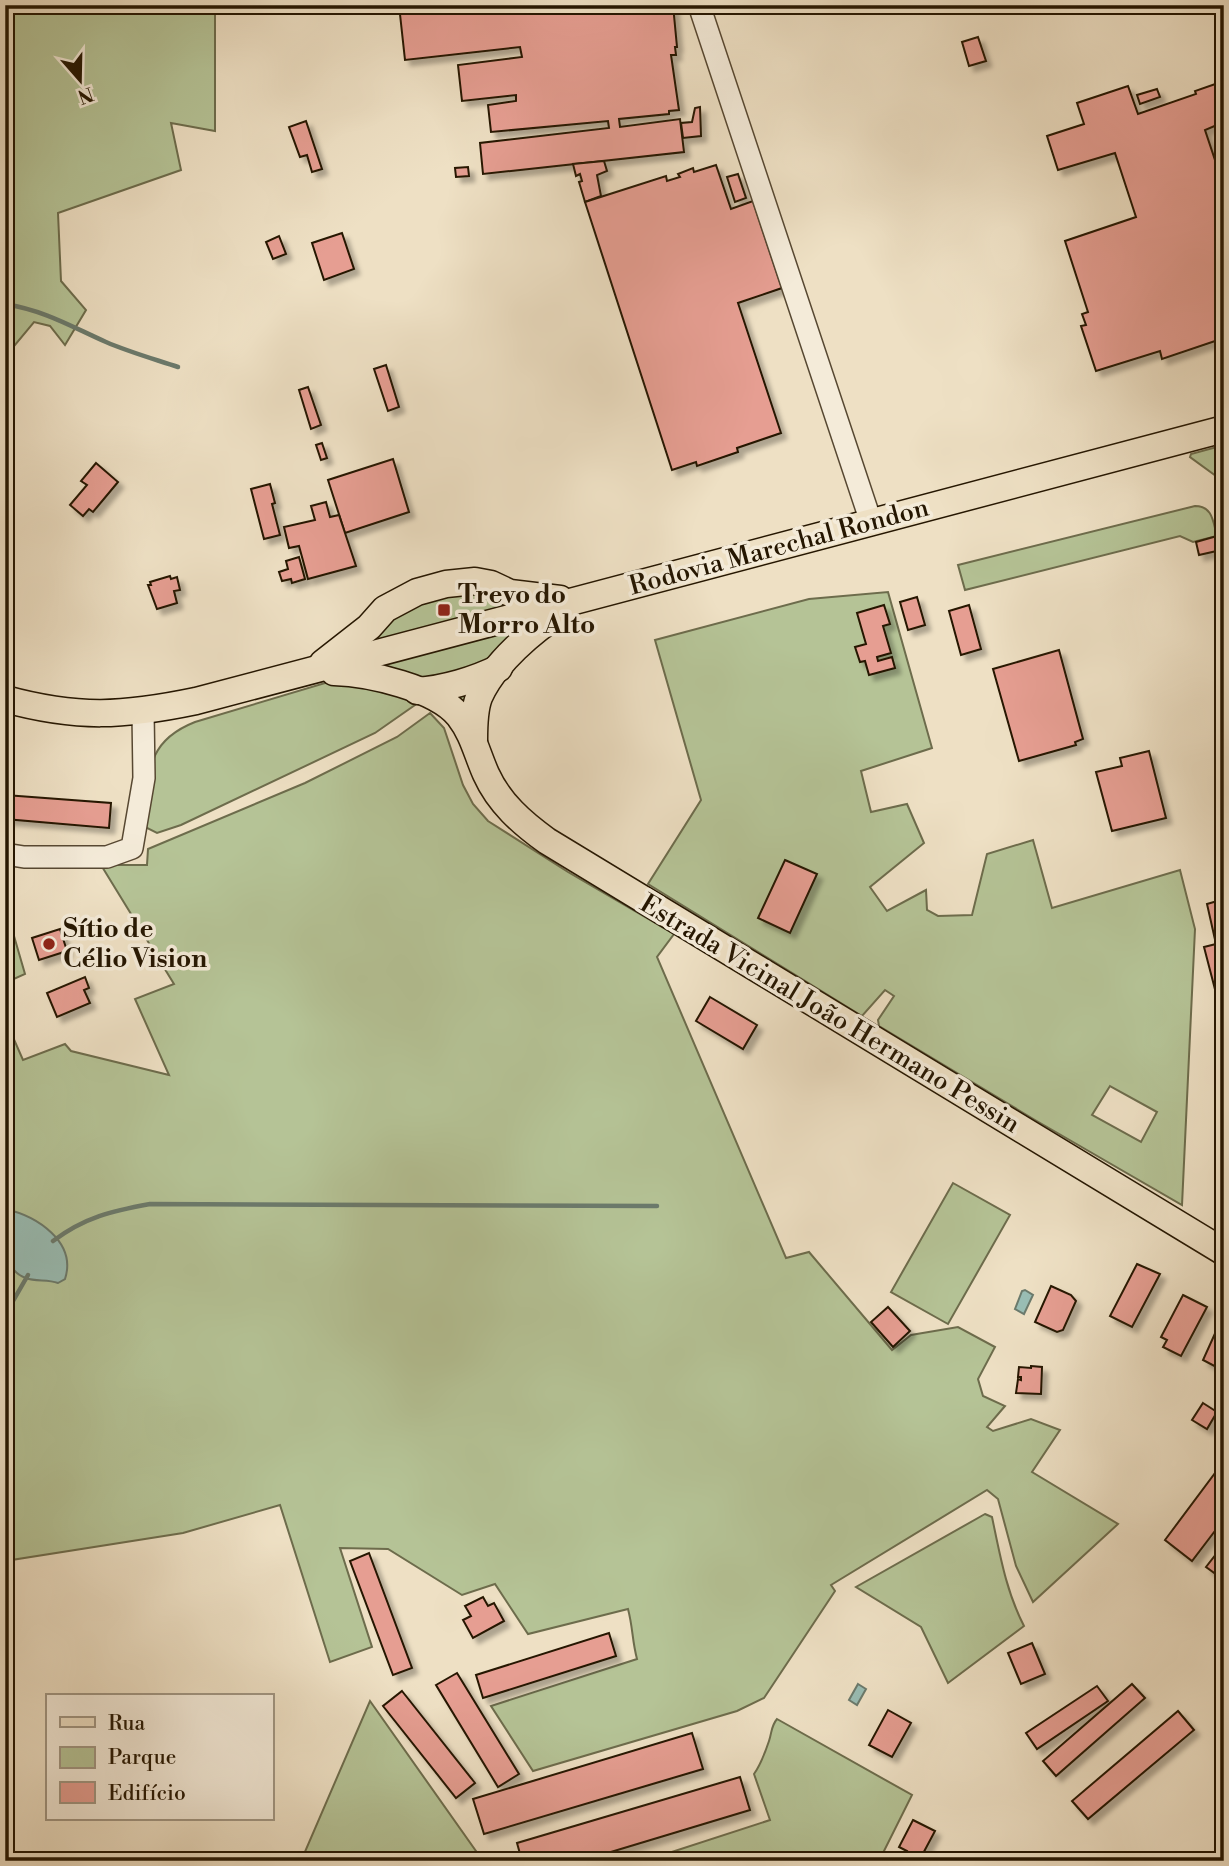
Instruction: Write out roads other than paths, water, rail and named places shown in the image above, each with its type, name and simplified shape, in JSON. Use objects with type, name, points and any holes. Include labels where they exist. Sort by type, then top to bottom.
[{"type":"main road","name":"Rodovia Marechal Rondon","points":[[5,699],[73,712],[143,712],[312,671],[375,667],[517,604],[579,600],[1224,429]]},
{"type":"main road","points":[[312,671],[369,627],[394,602],[446,584],[484,582],[517,604],[526,624],[522,642]]},
{"type":"main road","name":"Estrada Vicinal João Hermano Pessin","points":[[474,740],[479,698],[488,680],[522,642],[579,600]]},
{"type":"main road","points":[[369,627],[366,642],[375,667]]},
{"type":"main road","name":"Estrada Vicinal João Hermano Pessin","points":[[375,667],[452,709],[474,740],[483,768],[496,792],[522,822],[547,841],[1224,1252]]},
{"type":"main road","points":[[417,691],[479,676],[499,668]]},
{"type":"street","points":[[699,5],[871,522]]},
{"type":"street","points":[[5,853],[24,857],[107,857],[132,848],[144,778],[143,712]]},
{"type":"water","points":[[5,1209],[41,1224],[60,1242],[67,1266],[65,1279],[58,1283],[30,1279],[18,1274],[12,1267],[6,1249]]},
{"type":"water","points":[[1022,1291],[1033,1295],[1024,1314],[1015,1309]]},
{"type":"water","points":[[858,1684],[866,1689],[857,1705],[849,1700]]},
{"type":"waterway","points":[[5,304],[45,315],[115,346],[178,367]]},
{"type":"waterway","points":[[53,1241],[76,1226],[99,1216],[150,1204],[657,1206]]},
{"type":"waterway","points":[[5,1315],[28,1275]]},
{"type":"place","name":"Trevo do Morro Alto","points":[[444,610]]},
{"type":"place","name":"Sítio de Célio Vision","points":[[49,944]]}]
